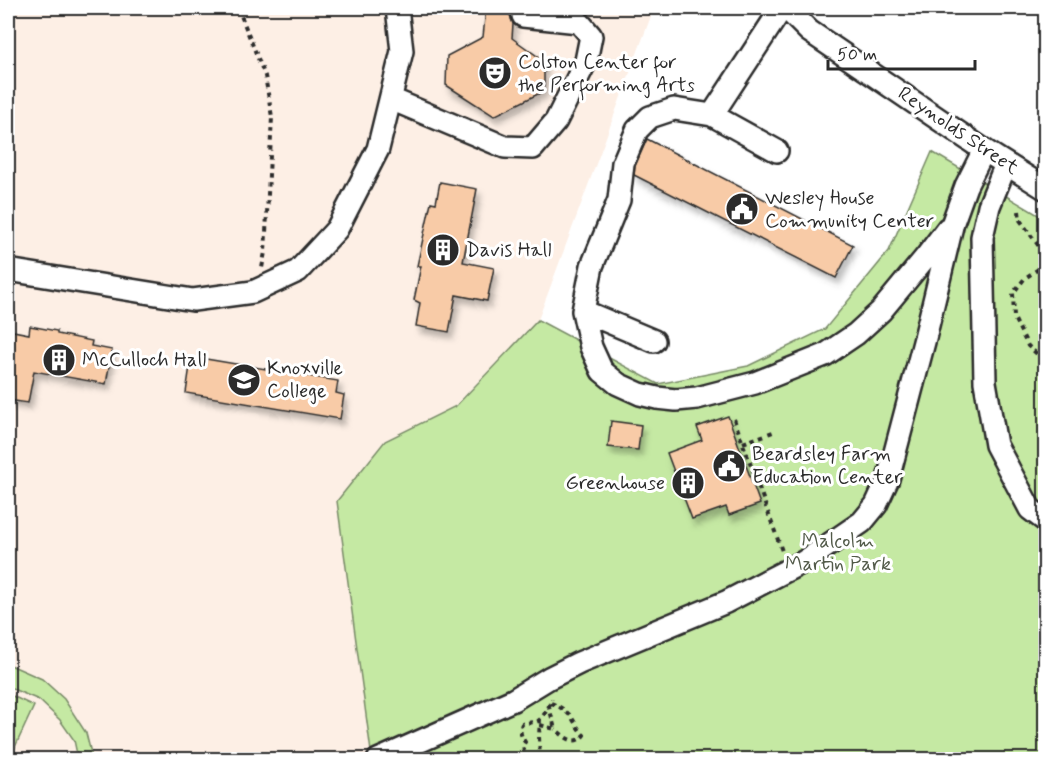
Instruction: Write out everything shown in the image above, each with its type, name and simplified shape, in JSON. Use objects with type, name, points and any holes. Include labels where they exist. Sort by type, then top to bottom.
[{"type":"street","points":[[8,270],[193,300],[253,292],[298,271],[337,229],[378,149],[402,51],[397,8]]},
{"type":"street","points":[[712,115],[782,8]]},
{"type":"street","name":"Reynolds Street","points":[[786,8],[809,31],[984,150],[1046,189]]},
{"type":"street","points":[[391,99],[505,147],[533,148],[556,121],[586,61],[591,36],[579,22],[523,16]]},
{"type":"street","points":[[777,151],[712,115],[674,110],[650,117],[637,130],[623,163],[620,200],[592,266],[583,311],[591,347],[602,371],[618,384],[640,394],[657,398],[697,399],[758,382],[825,355],[856,334],[881,311],[953,222]]},
{"type":"street","points":[[378,759],[513,700],[579,663],[726,602],[805,561],[862,522],[876,505],[888,479],[953,222],[966,186],[984,150]]},
{"type":"street","points":[[1006,164],[989,206],[982,237],[985,382],[996,445],[1030,509],[1046,522]]},
{"type":"street","points":[[583,311],[654,341]]},
{"type":"path","points":[[238,8],[265,76],[272,117],[265,252],[258,290]]},
{"type":"path","points":[[1019,212],[1020,220],[1046,256]]},
{"type":"path","points":[[1046,264],[1024,278],[1013,293],[1014,318],[1028,346],[1046,362]]},
{"type":"path","points":[[734,419],[780,546]]},
{"type":"path","points":[[743,443],[773,432]]},
{"type":"path","points":[[549,678],[552,692],[550,705],[555,729]]},
{"type":"path","points":[[527,759],[524,754],[523,744],[525,742],[522,738],[521,726],[525,722],[536,722],[550,705]]},
{"type":"path","points":[[540,725],[555,729],[573,741],[580,740],[585,735],[578,729],[567,712],[550,705]]},
{"type":"path","points":[[540,719],[540,759]]},
{"type":"shaded area","name":"Knoxville College","points":[[8,8],[654,8],[538,320],[455,406],[385,441],[372,759],[8,759]]},
{"type":"green space","name":"Malcolm Martin Park","points":[[932,152],[1045,219],[1045,759],[372,759],[337,501],[385,441],[456,406],[538,320],[658,384],[748,366],[825,329],[889,251]]},
{"type":"green space","points":[[8,664],[42,679],[64,699],[86,733],[91,759],[78,759],[74,740],[60,720],[39,700],[8,687]]},
{"type":"green space","points":[[8,694],[34,706],[9,760],[8,759]]},
{"type":"building","name":"Colston Center for the Performing Arts","points":[[486,8],[514,8],[510,15],[513,24],[512,38],[544,61],[544,91],[494,116],[446,85],[447,56],[483,37]]},
{"type":"building","name":"Wesley House Community Center","points":[[647,139],[853,245],[836,278],[634,175],[635,166]]},
{"type":"building","name":"Davis Hall","points":[[440,182],[477,189],[463,262],[494,268],[487,301],[456,295],[449,332],[416,326],[420,303],[414,300],[421,266],[417,266],[431,202],[436,203]]},
{"type":"building","name":"McCulloch Hall","points":[[30,326],[92,341],[91,346],[112,350],[106,384],[34,371],[28,403],[8,400],[8,330],[29,334]]},
{"type":"building","points":[[206,359],[338,381],[336,393],[344,395],[340,419],[186,393],[190,366],[205,368]]},
{"type":"building","points":[[728,416],[760,504],[729,515],[726,507],[692,519],[667,453],[702,440],[697,427]]},
{"type":"building","points":[[611,421],[641,425],[638,450],[608,447]]},
{"type":"place","name":"Colston Center for the Performing Arts","points":[[495,73]]},
{"type":"place","name":"Wesley House Community Center","points":[[742,209]]},
{"type":"place","name":"Davis Hall","points":[[443,250]]},
{"type":"place","name":"McCulloch Hall","points":[[59,360]]},
{"type":"place","name":"Knoxville College","points":[[244,380]]},
{"type":"place","name":"Beardsley Farm Education Center","points":[[729,466]]},
{"type":"place","name":"Greenhouse","points":[[688,483]]}]
